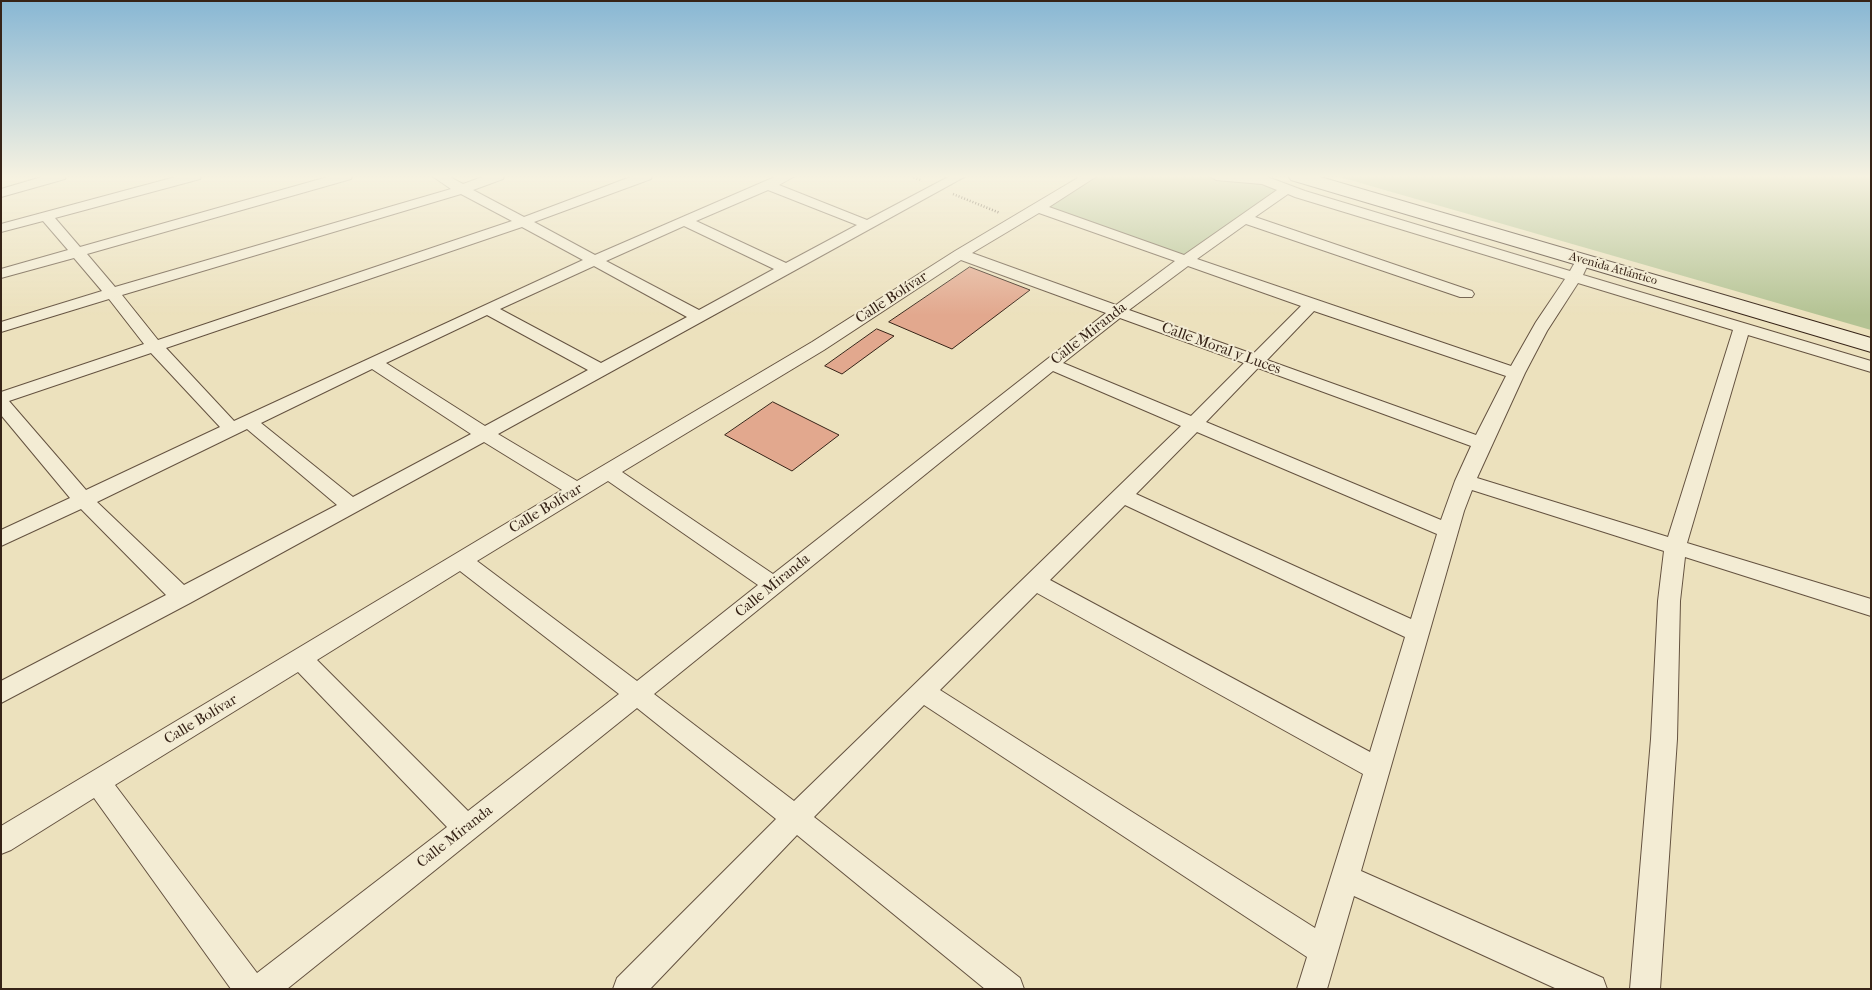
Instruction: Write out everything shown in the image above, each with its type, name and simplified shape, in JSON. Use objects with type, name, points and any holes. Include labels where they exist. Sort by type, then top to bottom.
[{"type":"main road","name":"Avenida Atlántico","points":[[1426,222],[1579,268],[1871,345]]},
{"type":"main road","name":"Avenida Atlántico","points":[[1496,222],[1871,330]]},
{"type":"street","points":[[1,228],[23,222]]},
{"type":"street","points":[[51,222],[112,293],[155,347],[240,426],[351,506]]},
{"type":"street","points":[[1,274],[184,222]]},
{"type":"street","points":[[1,327],[353,222]]},
{"type":"street","points":[[1,539],[373,362],[594,260],[682,222]]},
{"type":"street","points":[[688,222],[786,269]]},
{"type":"street","points":[[863,222],[868,225]]},
{"type":"street","points":[[1,693],[351,506],[873,222]]},
{"type":"street","name":"Calle Bolívar","points":[[1,841],[577,490],[818,346],[960,254],[1014,222]]},
{"type":"street","points":[[1077,222],[1311,305],[1516,374]]},
{"type":"street","name":"Calle Miranda","points":[[262,989],[638,694],[1118,311],[1237,222]]},
{"type":"street","points":[[1255,222],[1466,294]]},
{"type":"street","points":[[1,398],[522,223],[699,316]]},
{"type":"street","name":"Calle Moral y Luces","points":[[960,254],[1483,444]]},
{"type":"street","points":[[1312,989],[1448,531],[1466,482],[1516,374],[1539,331],[1579,268],[1742,327],[1871,367]]},
{"type":"street","points":[[634,987],[796,817],[922,691],[1194,426],[1311,305]]},
{"type":"street","points":[[487,309],[600,370]]},
{"type":"street","points":[[1646,989],[1664,738],[1669,601],[1676,548],[1742,327]]},
{"type":"street","points":[[373,362],[484,434],[577,490]]},
{"type":"street","points":[[1051,364],[1194,426],[1448,531]]},
{"type":"street","points":[[1,403],[84,500],[182,597]]},
{"type":"street","points":[[608,472],[774,585]]},
{"type":"street","points":[[1466,482],[1871,608]]},
{"type":"street","points":[[1123,496],[1418,632]]},
{"type":"street","points":[[462,561],[638,694],[796,817],[1009,989]]},
{"type":"street","points":[[1034,581],[1376,769]]},
{"type":"street","points":[[301,659],[467,828]]},
{"type":"street","points":[[922,691],[1323,950]]},
{"type":"street","points":[[98,782],[250,989]]},
{"type":"street","points":[[1344,877],[1592,989]]},
{"type":"green space","points":[[1077,222],[1239,222],[1184,261]]},
{"type":"green space","points":[[1496,222],[1871,222],[1871,330]]},
{"type":"building","points":[[970,267],[1030,290],[952,349],[889,322]]},
{"type":"building","points":[[877,329],[894,336],[842,374],[825,366]]},
{"type":"building","points":[[773,402],[839,435],[792,471],[725,435]]}]
